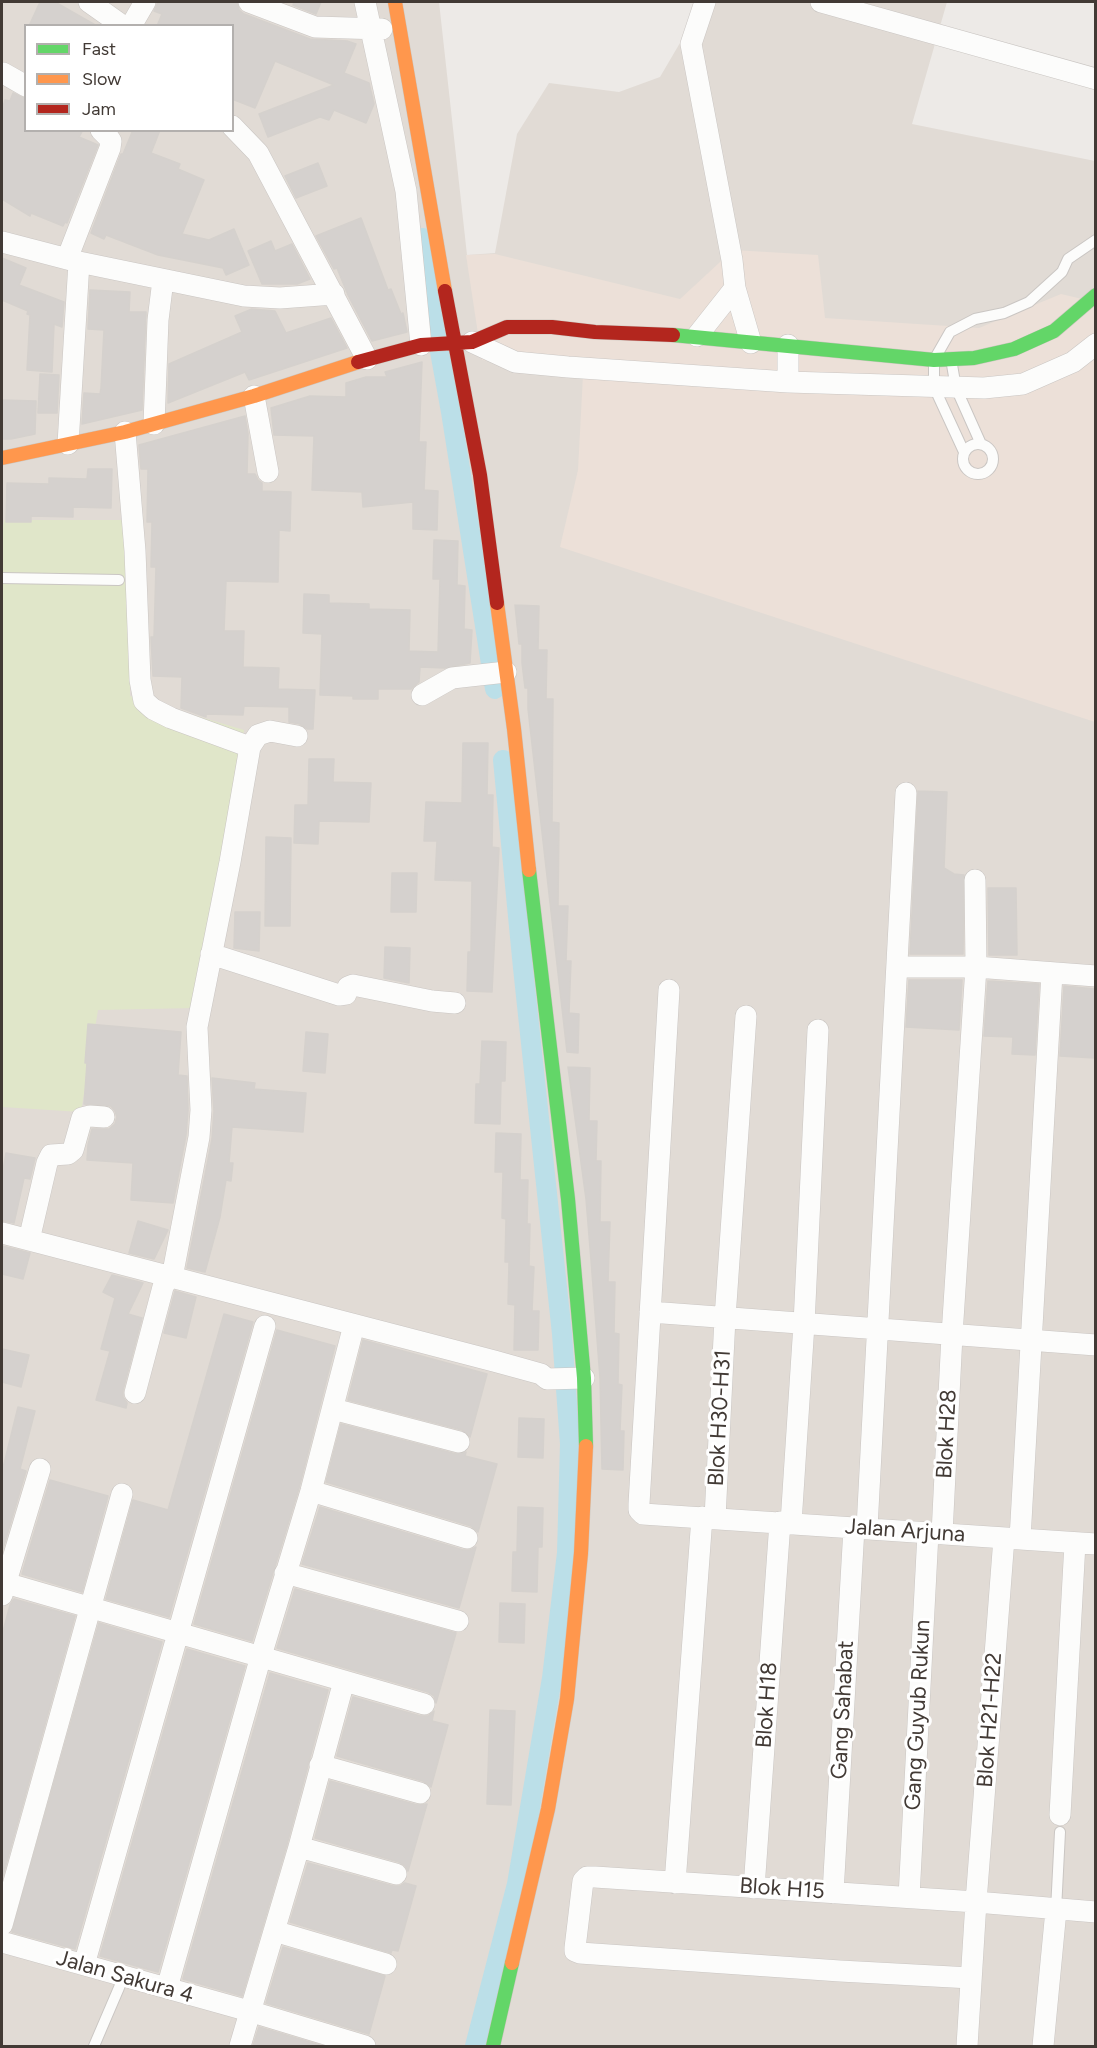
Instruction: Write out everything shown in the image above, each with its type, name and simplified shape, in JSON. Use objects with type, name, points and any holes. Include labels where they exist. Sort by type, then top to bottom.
[{"type":"street","points":[[89,2],[120,24]]},
{"type":"street","points":[[132,24],[145,2]]},
{"type":"street","points":[[249,2],[315,27],[385,29]]},
{"type":"street","points":[[365,2],[385,29],[458,342],[480,475],[503,672],[514,729],[541,983],[568,1199],[570,1378],[586,1459],[581,1554],[567,1699],[548,1809],[493,2046]]},
{"type":"street","points":[[395,2],[385,29],[424,344]]},
{"type":"street","points":[[705,2],[691,44],[732,260],[735,288],[751,343]]},
{"type":"street","points":[[820,2],[1095,79]]},
{"type":"street","points":[[2,76],[24,85]]},
{"type":"street","points":[[234,128],[258,153],[323,295],[367,359]]},
{"type":"street","points":[[68,444],[73,260],[110,148],[111,141],[103,132]]},
{"type":"street","points":[[2,242],[73,260],[244,296],[280,298],[323,295]]},
{"type":"street","points":[[154,424],[158,320],[163,280]]},
{"type":"street","points":[[697,336],[735,288]]},
{"type":"street","points":[[2,458],[125,432],[254,396],[367,359],[424,344],[458,342],[507,327],[552,327],[595,332],[697,336],[934,360],[974,358],[1014,349],[1054,331],[1095,295]]},
{"type":"street","points":[[589,367],[595,332]]},
{"type":"street","points":[[458,342],[515,362],[788,382],[956,388],[1023,384],[1072,362],[1095,344]]},
{"type":"street","points":[[788,345],[788,382]]},
{"type":"street","points":[[254,396],[268,472]]},
{"type":"street","points":[[125,432],[135,551],[140,680],[144,701],[153,709],[171,718],[250,747]]},
{"type":"street","points":[[422,695],[452,678],[503,672]]},
{"type":"street","points":[[135,1393],[163,1287],[174,1267],[199,1137],[201,1110],[197,1027],[250,747],[258,735],[270,730],[297,736]]},
{"type":"street","name":"Gang Sahabat","points":[[832,1893],[879,1330],[906,793]]},
{"type":"street","name":"Blok H28","points":[[935,1533],[952,1335],[976,967],[975,880]]},
{"type":"street","points":[[211,954],[339,995],[346,994],[348,987],[354,985],[432,1001],[455,1003]]},
{"type":"street","points":[[897,967],[976,967],[1095,976]]},
{"type":"street","name":"Blok H21-H22","points":[[967,2046],[976,1902],[1031,1340],[1052,973]]},
{"type":"street","points":[[669,990],[650,1312],[1095,1345]]},
{"type":"street","name":"Blok H30-H31","points":[[675,1882],[709,1518],[746,1016]]},
{"type":"street","name":"Blok H18","points":[[754,1888],[804,1324],[818,1030]]},
{"type":"street","points":[[29,1240],[47,1163],[51,1155],[68,1154],[73,1150],[82,1118],[104,1117]]},
{"type":"street","points":[[2,1233],[494,1361],[547,1379],[570,1378]]},
{"type":"street","name":"Jalan Arjuna","points":[[650,1312],[639,1509],[643,1514],[1012,1538],[1090,1539]]},
{"type":"street","points":[[167,1988],[261,1656],[311,1491],[354,1325]]},
{"type":"street","points":[[84,1965],[265,1326]]},
{"type":"street","points":[[333,1409],[459,1442]]},
{"type":"street","points":[[40,1469],[3,1587],[90,1608],[424,1704]]},
{"type":"street","points":[[311,1491],[467,1538]]},
{"type":"street","points":[[2,1925],[122,1494]]},
{"type":"street","name":"Gang Guyub Rukun","points":[[909,1898],[935,1533]]},
{"type":"street","points":[[1060,1823],[1090,1539]]},
{"type":"street","points":[[285,1574],[458,1621]]},
{"type":"street","points":[[240,2046],[299,1847],[344,1681]]},
{"type":"street","points":[[320,1766],[420,1793]]},
{"type":"street","points":[[299,1847],[396,1874]]},
{"type":"street","name":"Blok H15","points":[[970,1978],[828,1971],[580,1953],[575,1951],[575,1948],[583,1881],[587,1878],[675,1882],[1095,1912]]},
{"type":"street","points":[[1043,2046],[1056,1910]]},
{"type":"street","points":[[274,1931],[386,1964]]},
{"type":"street","name":"Jalan Sakura 4","points":[[2,1942],[249,2011],[364,2046]]},
{"type":"lane","points":[[964,452],[968,446],[981,444],[988,447],[993,459],[992,465],[981,474],[968,471],[964,465],[964,452],[934,387],[934,360],[950,332],[975,319],[1004,313],[1029,302],[1062,272],[1068,259],[1095,240]]},
{"type":"lane","points":[[950,332],[951,359],[956,388],[981,444]]},
{"type":"lane","points":[[2,578],[118,580]]},
{"type":"lane","points":[[1056,1910],[1060,1823]]},
{"type":"lane","points":[[94,2046],[124,1976]]},
{"type":"shaded area","points":[[2,2],[439,2],[467,255],[495,253],[517,134],[549,83],[619,92],[660,77],[704,2],[947,2],[912,124],[1095,161],[1095,2046],[2,2046]]},
{"type":"shaded area","points":[[733,250],[818,255],[825,318],[979,328],[1061,294],[1095,302],[1095,722],[560,547],[578,470],[583,375],[482,360],[466,255],[495,254],[680,299]]},
{"type":"green space","points":[[4,520],[130,520],[130,696],[244,730],[196,1008],[98,1010],[81,1112],[2,1107],[2,531]]},
{"type":"building","points":[[40,2],[55,2],[94,24],[30,24]]},
{"type":"building","points":[[158,2],[237,2],[239,10],[244,14],[310,39],[347,41],[356,44],[344,73],[369,83],[374,104],[366,123],[334,110],[329,120],[320,117],[268,137],[259,114],[334,85],[275,61],[255,108],[234,100],[234,24],[158,24],[162,14],[154,11]]},
{"type":"building","points":[[294,2],[321,2],[316,14],[293,5]]},
{"type":"building","points":[[13,93],[24,98],[24,132],[82,132],[79,137],[98,145],[67,223],[65,222],[63,226],[31,213],[30,216],[2,199],[2,110],[5,100],[10,101]]},
{"type":"building","points":[[132,132],[159,132],[151,153],[180,164],[178,169],[204,180],[182,234],[209,240],[234,229],[249,265],[226,275],[223,268],[158,255],[106,235],[104,239],[91,233],[121,154]]},
{"type":"building","points":[[318,163],[327,186],[296,198],[285,176]]},
{"type":"building","points":[[361,218],[388,290],[391,289],[401,314],[403,313],[407,332],[372,341],[337,268],[334,269],[316,236]]},
{"type":"building","points":[[271,241],[275,251],[292,244],[310,279],[297,284],[262,284],[248,251]]},
{"type":"building","points":[[2,258],[26,268],[19,285],[64,302],[62,327],[54,324],[52,372],[27,370],[30,315],[27,314],[28,311],[2,300]]},
{"type":"building","points":[[90,290],[130,292],[129,312],[146,312],[142,410],[82,424],[84,393],[100,394],[101,388],[104,330],[88,329]]},
{"type":"building","points":[[252,309],[275,311],[286,333],[331,318],[347,348],[249,380],[245,372],[168,403],[169,364],[242,332],[235,316]]},
{"type":"building","points":[[422,362],[419,442],[426,442],[424,490],[438,491],[437,530],[413,529],[413,502],[363,507],[362,492],[312,490],[314,436],[274,435],[271,408],[310,396],[346,397],[346,383],[366,377],[387,377],[385,372]]},
{"type":"building","points":[[40,374],[59,375],[57,413],[38,413]]},
{"type":"building","points":[[2,400],[36,401],[35,434],[2,439]]},
{"type":"building","points":[[245,416],[248,434],[247,474],[255,474],[262,483],[262,491],[291,492],[290,531],[279,530],[278,582],[226,581],[224,631],[244,631],[243,667],[279,668],[278,689],[315,690],[313,729],[289,722],[289,707],[244,706],[243,715],[206,714],[206,717],[181,708],[182,677],[153,676],[151,637],[154,637],[156,567],[151,567],[152,522],[147,522],[148,469],[141,469],[139,445]]},
{"type":"building","points":[[88,469],[112,469],[111,508],[73,507],[73,517],[31,516],[31,522],[6,522],[7,483],[49,484],[49,478],[87,479]]},
{"type":"building","points":[[434,540],[458,541],[457,585],[465,586],[464,629],[472,630],[470,663],[445,668],[420,667],[419,682],[411,689],[378,689],[378,699],[320,695],[322,634],[303,633],[304,594],[329,595],[329,603],[369,604],[369,609],[410,610],[409,651],[438,652],[440,579],[433,579]]},
{"type":"building","points":[[515,605],[539,606],[538,650],[547,650],[546,699],[553,699],[552,822],[559,823],[558,906],[568,906],[566,961],[571,961],[569,1013],[579,1014],[578,1053],[567,1052],[528,709],[528,688],[525,688],[522,644],[519,644]]},
{"type":"building","points":[[463,743],[488,743],[487,795],[493,795],[492,847],[499,848],[492,992],[467,991],[468,952],[471,952],[472,881],[435,880],[437,841],[424,841],[426,802],[462,803]]},
{"type":"building","points":[[309,759],[334,759],[333,782],[371,783],[369,822],[319,821],[318,844],[294,843],[295,805],[308,805]]},
{"type":"building","points":[[918,791],[947,792],[944,868],[954,874],[964,875],[963,954],[910,954]]},
{"type":"building","points":[[266,837],[291,838],[290,926],[265,926]]},
{"type":"building","points":[[392,873],[417,873],[416,912],[391,912]]},
{"type":"building","points":[[988,888],[1016,888],[1017,955],[989,955]]},
{"type":"building","points":[[235,912],[260,912],[259,951],[234,948]]},
{"type":"building","points":[[385,947],[410,948],[409,983],[384,978]]},
{"type":"building","points":[[909,980],[962,980],[959,1030],[906,1027]]},
{"type":"building","points":[[988,981],[1039,984],[1035,1055],[1012,1054],[1013,1037],[984,1036]]},
{"type":"building","points":[[1064,986],[1095,989],[1095,1058],[1060,1056]]},
{"type":"building","points":[[88,1024],[181,1032],[178,1075],[187,1076],[188,1110],[186,1135],[173,1203],[131,1200],[133,1163],[87,1160],[92,1129],[109,1129],[115,1124],[117,1117],[111,1106],[84,1104]]},
{"type":"building","points":[[306,1032],[328,1034],[325,1073],[303,1071]]},
{"type":"building","points":[[482,1041],[506,1042],[505,1081],[501,1081],[500,1124],[475,1123],[476,1084],[480,1084]]},
{"type":"building","points":[[568,1067],[590,1068],[589,1121],[597,1121],[596,1161],[601,1161],[600,1222],[610,1222],[608,1282],[615,1282],[614,1333],[619,1334],[618,1384],[622,1385],[620,1431],[624,1431],[623,1470],[602,1469],[600,1378],[586,1199]]},
{"type":"building","points":[[212,1078],[255,1083],[254,1089],[306,1093],[303,1132],[232,1127],[229,1163],[233,1163],[231,1181],[226,1180],[220,1217],[205,1272],[187,1268],[212,1139],[214,1111]]},
{"type":"building","points":[[496,1133],[521,1134],[520,1180],[528,1180],[529,1266],[534,1267],[532,1311],[539,1311],[538,1350],[514,1350],[515,1305],[508,1304],[509,1262],[505,1262],[506,1219],[502,1218],[503,1172],[495,1172]]},
{"type":"building","points":[[6,1153],[35,1158],[30,1179],[24,1178],[14,1223],[2,1221],[2,1176]]},
{"type":"building","points":[[138,1221],[168,1230],[154,1259],[129,1253]]},
{"type":"building","points":[[2,1246],[30,1253],[23,1279],[2,1274]]},
{"type":"building","points":[[112,1275],[143,1283],[128,1314],[142,1318],[123,1390],[123,1397],[127,1403],[126,1408],[96,1400],[110,1351],[101,1349],[115,1298],[103,1292]]},
{"type":"building","points":[[175,1291],[196,1297],[186,1338],[164,1333]]},
{"type":"building","points":[[224,1314],[253,1322],[169,1617],[106,1599],[133,1500],[168,1510]]},
{"type":"building","points":[[277,1330],[335,1346],[299,1488],[252,1641],[194,1624]]},
{"type":"building","points":[[363,1340],[487,1374],[470,1437],[462,1430],[348,1400]]},
{"type":"building","points":[[2,1349],[29,1355],[21,1387],[2,1382]]},
{"type":"building","points":[[18,1407],[35,1411],[20,1469],[26,1471],[2,1552],[2,1472]]},
{"type":"building","points":[[519,1418],[544,1419],[543,1458],[518,1457]]},
{"type":"building","points":[[341,1424],[456,1454],[466,1452],[465,1456],[497,1464],[478,1532],[471,1526],[326,1482]]},
{"type":"building","points":[[50,1480],[108,1496],[82,1592],[22,1574]]},
{"type":"building","points":[[320,1507],[463,1550],[476,1547],[459,1608],[302,1564]]},
{"type":"building","points":[[518,1507],[543,1508],[542,1547],[538,1547],[537,1592],[512,1591],[513,1552],[517,1552]]},
{"type":"building","points":[[295,1589],[456,1633],[436,1703],[434,1696],[428,1692],[277,1648]]},
{"type":"building","points":[[14,1599],[75,1616],[2,1879],[2,1635],[10,1605]]},
{"type":"building","points":[[500,1603],[525,1604],[524,1643],[499,1642]]},
{"type":"building","points":[[99,1623],[162,1642],[75,1949],[12,1932]]},
{"type":"building","points":[[187,1649],[245,1666],[158,1972],[100,1956]]},
{"type":"building","points":[[270,1673],[328,1690],[287,1844],[242,1996],[183,1979]]},
{"type":"building","points":[[353,1697],[420,1716],[428,1716],[434,1711],[432,1721],[448,1725],[431,1787],[423,1781],[337,1756]]},
{"type":"building","points":[[490,1710],[515,1711],[511,1805],[487,1804]]},
{"type":"building","points":[[330,1781],[417,1805],[427,1804],[408,1871],[399,1862],[315,1838]]},
{"type":"building","points":[[308,1863],[393,1886],[405,1883],[416,1886],[398,1951],[392,1950],[391,1953],[290,1922]]},
{"type":"building","points":[[283,1947],[385,1976],[369,2034],[266,2003]]},
{"type":"building","points":[[259,2027],[323,2046],[253,2046]]},
{"type":"waterway","points":[[423,238],[429,291],[451,412],[495,689]]},
{"type":"waterway","points":[[475,2046],[517,1884],[552,1678],[567,1553],[570,1444],[562,1334],[503,760]]},
{"type":"traffic: fast","points":[[673,335],[934,360],[974,358],[1014,349],[1054,331],[1096,295]]},
{"type":"traffic: fast","points":[[529,870],[568,1199],[584,1378],[586,1446]]},
{"type":"traffic: fast","points":[[493,2046],[512,1963]]},
{"type":"traffic: slow","points":[[395,2],[445,291]]},
{"type":"traffic: slow","points":[[2,458],[125,432],[254,396],[358,362]]},
{"type":"traffic: slow","points":[[497,603],[514,729],[529,870]]},
{"type":"traffic: slow","points":[[512,1963],[548,1809],[567,1699],[581,1553],[586,1446]]},
{"type":"traffic: jam","points":[[445,291],[480,475],[497,603]]},
{"type":"traffic: jam","points":[[358,362],[421,345],[472,342],[507,327],[552,327],[595,332],[673,335]]}]
